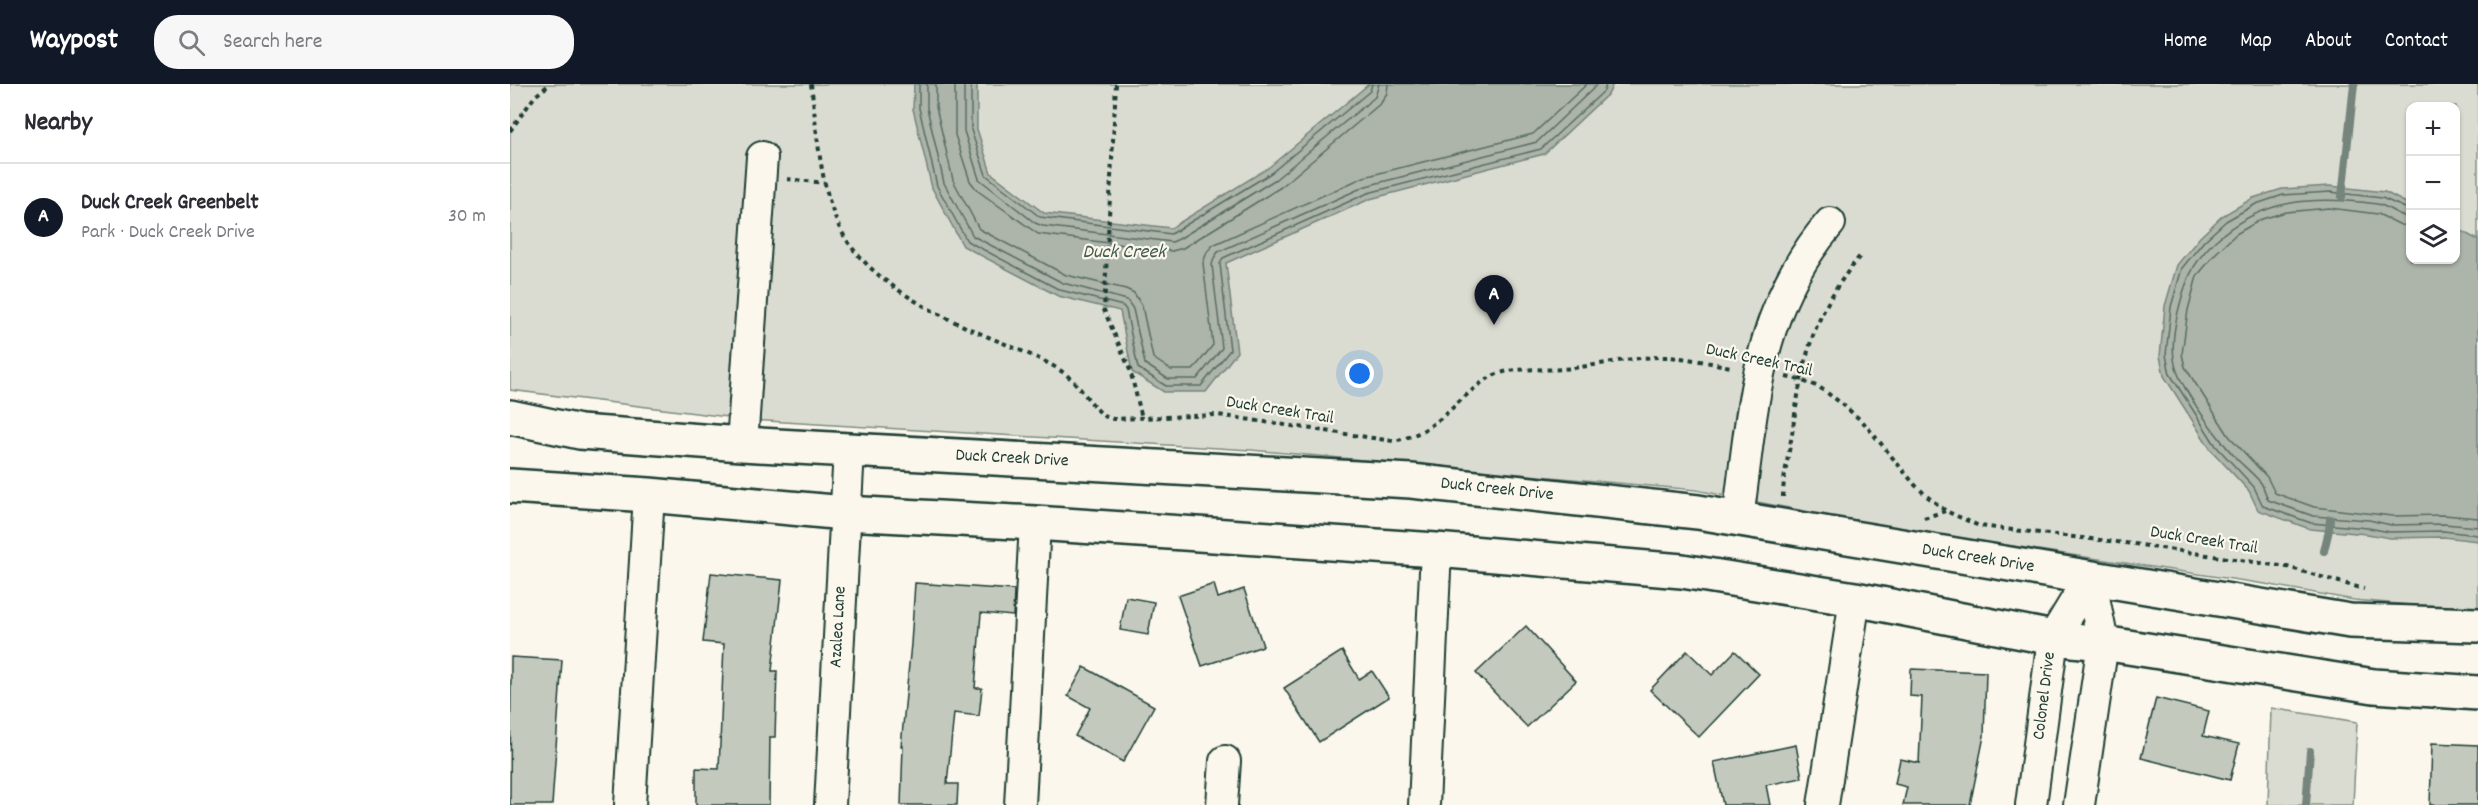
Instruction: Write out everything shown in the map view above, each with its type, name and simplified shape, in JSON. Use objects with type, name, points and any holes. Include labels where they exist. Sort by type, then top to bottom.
[{"type":"main road","name":"Duck Creek Drive","points":[[510,417],[580,432],[742,444],[1411,481],[1698,512],[2350,621],[2478,625]]},
{"type":"main road","points":[[510,486],[649,495],[845,513],[1035,523],[1436,550],[1682,571],[1855,599],[2053,638],[2103,643],[2374,686],[2478,693]]},
{"type":"street","points":[[742,444],[761,167]]},
{"type":"street","points":[[1738,519],[1759,372],[1768,335],[1785,290],[1808,249],[1830,223]]},
{"type":"street","name":"Azalea Lane","points":[[830,805],[849,450]]},
{"type":"street","points":[[630,805],[649,495]]},
{"type":"street","points":[[1020,805],[1035,523]]},
{"type":"street","points":[[1424,805],[1436,550]]},
{"type":"street","points":[[2079,805],[2103,643],[2090,577]]},
{"type":"street","name":"Colonel Drive","points":[[2031,805],[2053,638],[2090,577]]},
{"type":"street","points":[[1823,805],[1855,599]]},
{"type":"street","points":[[1222,805],[1225,761]]},
{"type":"path","points":[[510,131],[535,96],[550,84]]},
{"type":"path","name":"Duck Creek Trail","points":[[811,84],[825,183],[837,223],[852,248],[893,286],[921,304],[961,326],[1055,367],[1079,386],[1104,416],[1113,419],[1228,415],[1393,441],[1410,438],[1435,424],[1487,380],[1503,372],[1564,369],[1616,360],[1667,357],[1800,380],[1819,387],[1864,423],[1916,485],[1946,511],[1978,526],[2134,544],[2287,567],[2368,590]]},
{"type":"path","points":[[1116,84],[1104,310],[1130,370],[1142,418]]},
{"type":"path","points":[[761,167],[825,183]]},
{"type":"path","points":[[1794,499],[1782,497],[1800,380],[1814,328],[1841,279],[1860,256]]},
{"type":"path","points":[[1916,518],[1946,511]]},
{"type":"shaded area","points":[[510,84],[2478,84],[2478,611],[2354,600],[2265,584],[1892,528],[1696,490],[1251,450],[752,420],[510,390]]},
{"type":"shaded area","points":[[2271,708],[2357,722],[2353,805],[2268,805]]},
{"type":"water","name":"Duck Creek","points":[[914,84],[977,84],[977,129],[991,173],[1044,213],[1171,228],[1268,168],[1369,84],[1613,84],[1609,93],[1544,154],[1370,199],[1226,263],[1237,352],[1206,392],[1164,392],[1132,372],[1120,311],[1058,296],[963,246],[932,188],[913,109]]},
{"type":"water","points":[[2330,186],[2385,192],[2406,203],[2406,264],[2460,264],[2460,230],[2478,240],[2478,541],[2443,537],[2390,538],[2310,529],[2258,510],[2249,491],[2211,450],[2164,376],[2160,356],[2165,306],[2177,265],[2200,237],[2222,216],[2253,198],[2282,189]]},
{"type":"building","points":[[711,573],[782,580],[772,671],[777,671],[775,737],[770,737],[769,805],[696,805],[696,768],[719,769],[724,644],[703,642]]},
{"type":"building","points":[[915,583],[1014,590],[1013,616],[981,613],[975,688],[982,688],[979,716],[954,713],[947,784],[958,784],[957,805],[901,805],[903,746],[901,746]]},
{"type":"building","points":[[1214,584],[1218,598],[1244,589],[1263,646],[1202,666],[1178,596]]},
{"type":"building","points":[[1126,597],[1154,602],[1148,635],[1120,630]]},
{"type":"building","points":[[1526,626],[1576,681],[1527,727],[1476,673]]},
{"type":"building","points":[[1342,651],[1359,679],[1372,671],[1389,697],[1319,742],[1284,688]]},
{"type":"building","points":[[1687,651],[1712,675],[1735,651],[1759,674],[1699,737],[1650,690]]},
{"type":"building","points":[[511,657],[562,660],[552,805],[510,805]]},
{"type":"building","points":[[1084,667],[1154,706],[1123,762],[1075,736],[1090,708],[1068,696]]},
{"type":"building","points":[[1911,669],[1986,672],[1984,736],[1970,805],[1903,805],[1907,787],[1895,784],[1900,759],[1919,763],[1922,697],[1910,696]]},
{"type":"building","points":[[2156,698],[2209,711],[2203,736],[2239,744],[2230,780],[2141,758]]},
{"type":"building","points":[[2432,743],[2478,745],[2478,805],[2430,805]]},
{"type":"building","points":[[1796,745],[1802,778],[1766,785],[1770,805],[1723,805],[1714,762]]},
{"type":"waterway","points":[[2342,197],[2354,84]]},
{"type":"waterway","points":[[2324,551],[2330,519]]},
{"type":"waterway","points":[[2306,805],[2310,751]]},
{"type":"place","name":"Duck Creek Greenbelt","points":[[1494,325]]}]
